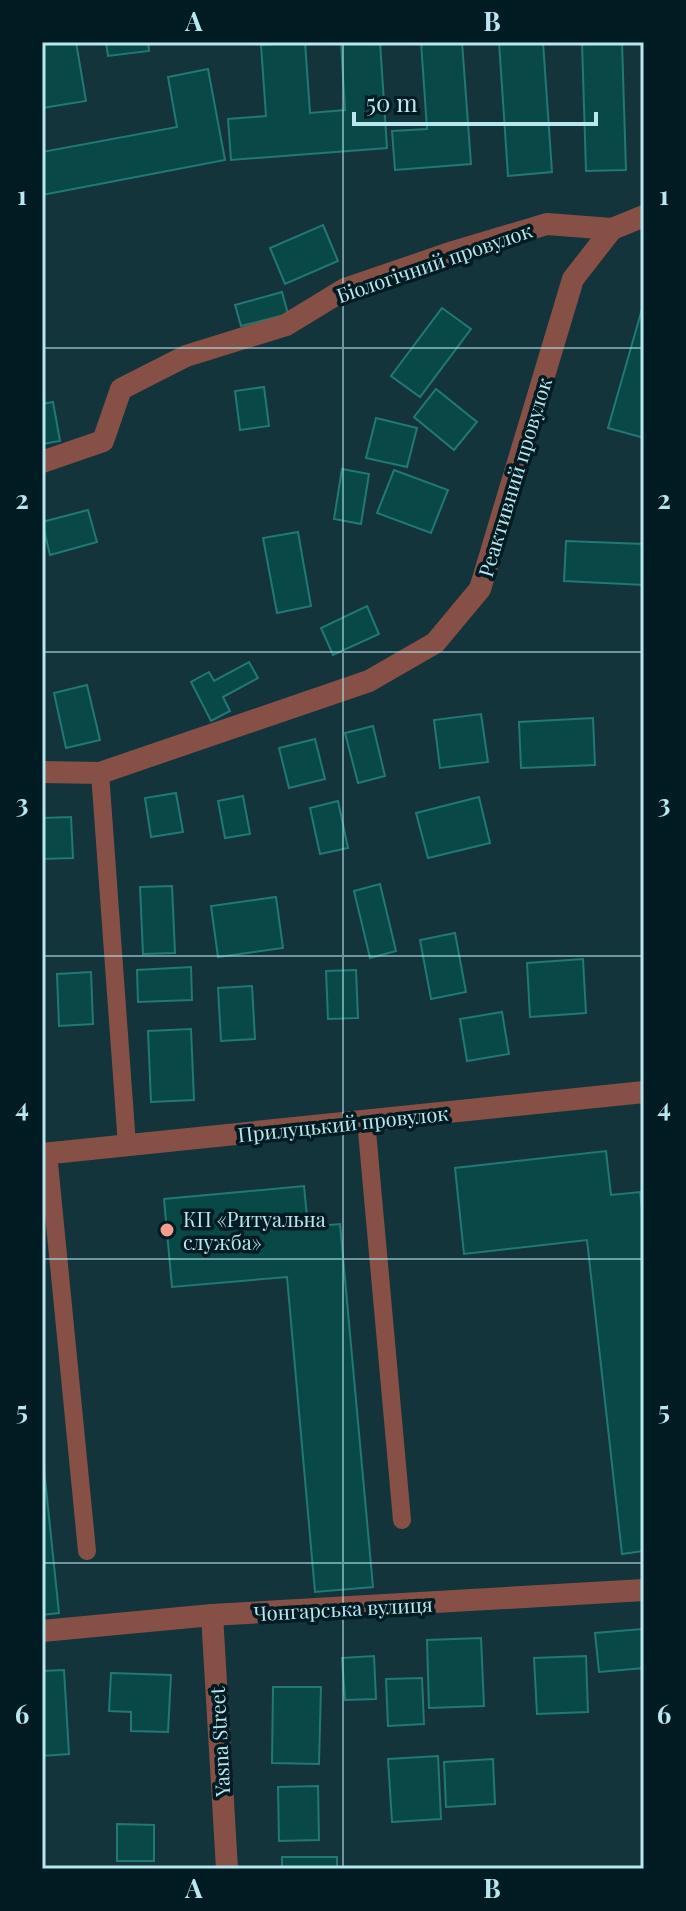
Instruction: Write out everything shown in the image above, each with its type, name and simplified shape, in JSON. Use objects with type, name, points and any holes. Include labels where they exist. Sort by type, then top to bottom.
[{"type":"street","name":"Біологічний провулок","points":[[42,462],[103,441],[121,389],[186,356],[286,325],[345,289],[547,224],[612,229],[644,216]]},
{"type":"street","name":"Реактивний провулок","points":[[42,772],[100,773],[369,681],[435,643],[480,589],[573,279],[612,229]]},
{"type":"street","name":"Прилуцький провулок","points":[[45,1153],[644,1092]]},
{"type":"street","name":"Чонгарська вулиця","points":[[42,1631],[212,1615],[644,1590]]},
{"type":"street","name":"Yasna Street","points":[[212,1615],[227,1869]]},
{"type":"lane","points":[[100,773],[127,1145]]},
{"type":"lane","points":[[366,1120],[402,1520]]},
{"type":"lane","points":[[45,1153],[87,1551]]},
{"type":"building","points":[[42,42],[76,42],[86,101],[42,108]]},
{"type":"building","points":[[106,42],[148,42],[149,51],[108,56]]},
{"type":"building","points":[[305,42],[310,113],[345,110],[341,42],[380,42],[387,148],[231,160],[228,119],[266,116],[261,45]]},
{"type":"building","points":[[421,42],[462,42],[471,164],[395,170],[392,131],[427,129]]},
{"type":"building","points":[[499,42],[543,42],[552,172],[508,176]]},
{"type":"building","points":[[582,42],[622,42],[626,170],[586,171]]},
{"type":"building","points":[[208,69],[225,160],[42,195],[42,152],[177,127],[168,77]]},
{"type":"building","points":[[323,225],[338,261],[285,284],[270,248]]},
{"type":"building","points":[[282,292],[288,314],[241,326],[235,305]]},
{"type":"building","points":[[644,302],[644,438],[608,428]]},
{"type":"building","points":[[442,308],[471,329],[420,397],[391,376]]},
{"type":"building","points":[[264,387],[269,426],[240,430],[235,391]]},
{"type":"building","points":[[436,389],[477,422],[454,450],[414,417]]},
{"type":"building","points":[[53,402],[60,441],[42,444],[42,404]]},
{"type":"building","points":[[376,418],[417,428],[407,467],[366,458]]},
{"type":"building","points":[[342,469],[369,474],[361,524],[334,519]]},
{"type":"building","points":[[394,470],[448,490],[431,533],[377,513]]},
{"type":"building","points":[[88,510],[97,542],[50,555],[42,522]]},
{"type":"building","points":[[298,532],[311,606],[277,613],[263,538]]},
{"type":"building","points":[[566,541],[644,544],[644,585],[564,581]]},
{"type":"building","points":[[367,606],[379,634],[333,655],[321,628]]},
{"type":"building","points":[[249,662],[258,678],[223,697],[230,711],[211,721],[191,682],[209,672],[214,681]]},
{"type":"building","points":[[87,685],[100,740],[66,748],[54,693]]},
{"type":"building","points":[[481,714],[488,762],[440,768],[434,720]]},
{"type":"building","points":[[593,718],[595,765],[521,768],[519,722]]},
{"type":"building","points":[[373,726],[385,776],[358,783],[345,733]]},
{"type":"building","points":[[315,739],[325,779],[289,788],[279,748]]},
{"type":"building","points":[[176,793],[183,832],[151,837],[145,798]]},
{"type":"building","points":[[243,796],[250,834],[225,838],[218,801]]},
{"type":"building","points":[[479,797],[490,843],[428,858],[416,813]]},
{"type":"building","points":[[338,801],[348,848],[320,854],[310,808]]},
{"type":"building","points":[[71,817],[73,858],[42,859],[42,818]]},
{"type":"building","points":[[380,884],[396,951],[370,958],[354,891]]},
{"type":"building","points":[[172,886],[175,953],[143,954],[140,887]]},
{"type":"building","points":[[276,897],[283,948],[218,957],[211,906]]},
{"type":"building","points":[[455,933],[466,992],[431,999],[420,940]]},
{"type":"building","points":[[583,959],[586,1013],[530,1017],[527,963]]},
{"type":"building","points":[[191,967],[192,1000],[138,1002],[137,970]]},
{"type":"building","points":[[356,970],[358,1018],[328,1019],[326,971]]},
{"type":"building","points":[[91,972],[93,1024],[59,1026],[57,974]]},
{"type":"building","points":[[252,986],[255,1039],[221,1041],[218,988]]},
{"type":"building","points":[[502,1012],[509,1054],[467,1061],[460,1019]]},
{"type":"building","points":[[191,1029],[194,1100],[151,1102],[148,1031]]},
{"type":"building","points":[[606,1151],[611,1195],[640,1192],[644,1227],[644,1551],[622,1554],[587,1240],[464,1254],[455,1168]]},
{"type":"building","points":[[304,1186],[308,1227],[340,1224],[373,1587],[315,1592],[287,1277],[172,1287],[164,1199]]},
{"type":"building","points":[[42,1450],[59,1613],[42,1615]]},
{"type":"building","points":[[642,1629],[644,1668],[599,1672],[595,1633]]},
{"type":"building","points":[[481,1638],[484,1706],[429,1708],[427,1640]]},
{"type":"building","points":[[374,1656],[376,1699],[345,1700],[342,1658]]},
{"type":"building","points":[[586,1656],[588,1712],[537,1714],[534,1658]]},
{"type":"building","points":[[64,1670],[69,1754],[42,1756],[42,1671]]},
{"type":"building","points":[[111,1673],[171,1675],[168,1732],[131,1731],[131,1712],[109,1711]]},
{"type":"building","points":[[422,1678],[424,1724],[388,1726],[386,1679]]},
{"type":"building","points":[[273,1687],[321,1687],[319,1764],[272,1763]]},
{"type":"building","points":[[438,1756],[441,1819],[392,1822],[388,1759]]},
{"type":"building","points":[[493,1759],[495,1804],[446,1807],[444,1762]]},
{"type":"building","points":[[318,1786],[319,1840],[279,1841],[278,1787]]},
{"type":"building","points":[[117,1824],[154,1825],[154,1861],[117,1861]]},
{"type":"building","points":[[282,1857],[337,1857],[337,1869],[282,1869]]},
{"type":"place","name":"КП «Ритуальна служба»","points":[[167,1230]]}]
